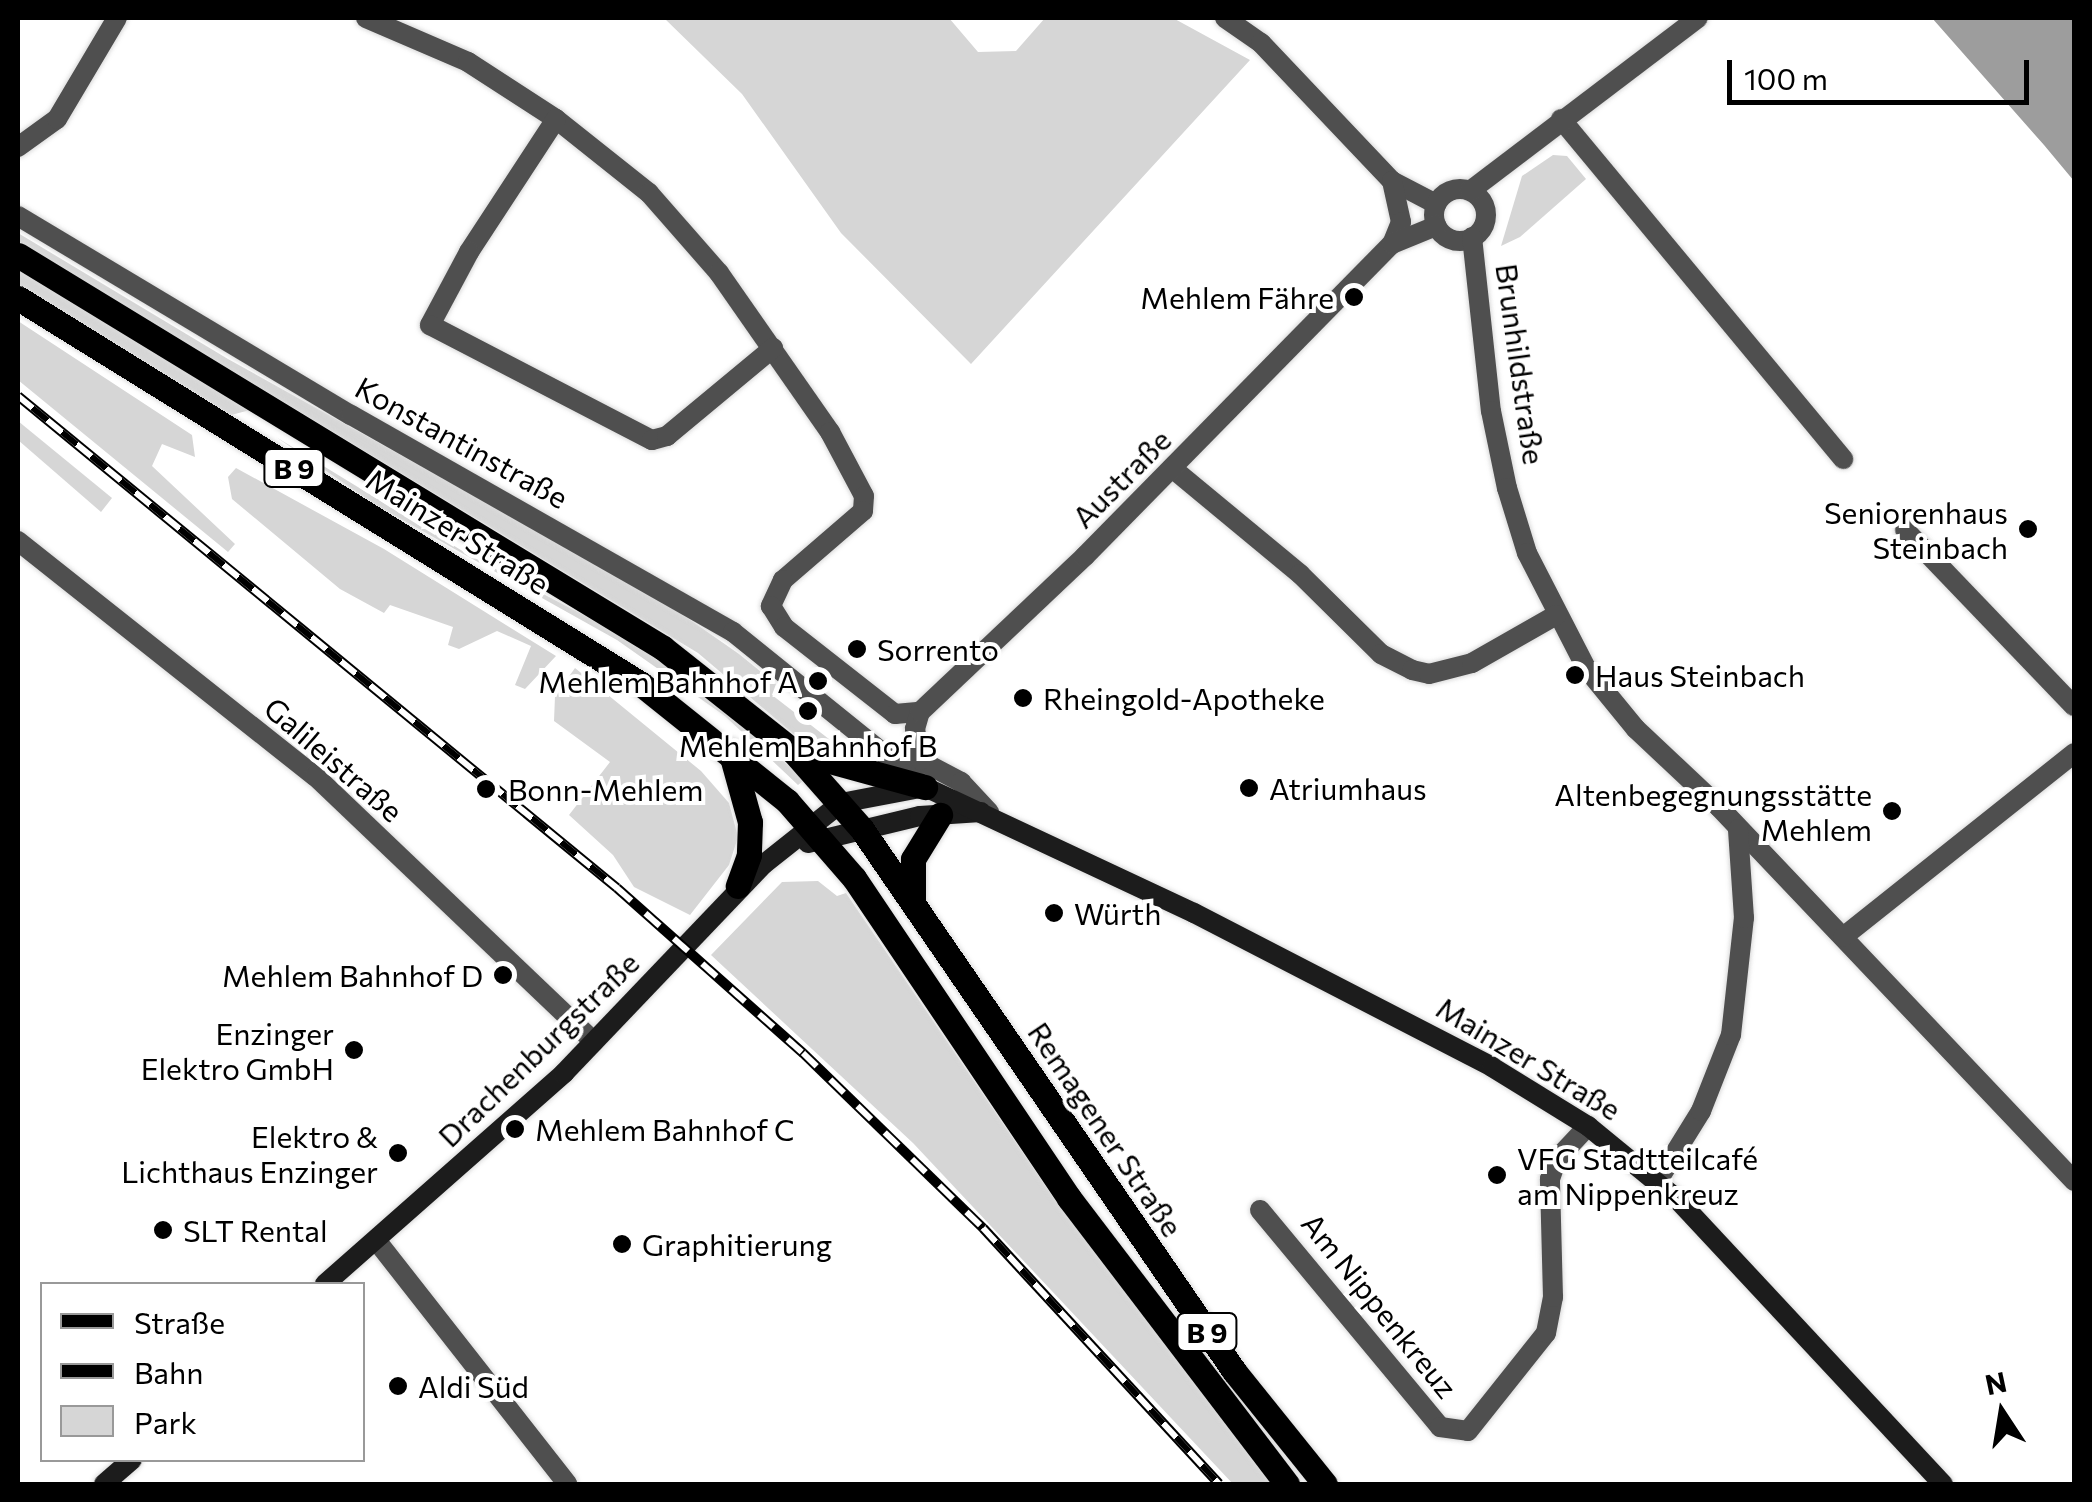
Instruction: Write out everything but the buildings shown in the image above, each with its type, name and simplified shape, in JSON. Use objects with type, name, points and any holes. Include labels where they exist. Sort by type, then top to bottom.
[{"type":"main road","name":"Mainzer Straße","points":[[18,255],[631,628],[793,750],[841,803]]},
{"type":"main road","name":"Mainzer Straße","points":[[18,298],[570,638],[730,750],[817,833]]},
{"type":"main road","points":[[730,750],[750,822],[749,855],[738,886]]},
{"type":"main road","points":[[793,750],[924,787]]},
{"type":"main road","name":"Remagener Straße","points":[[841,803],[913,900],[1234,1371],[1325,1484]]},
{"type":"main road","points":[[913,900],[912,859],[940,815]]},
{"type":"main road","name":"B 9","points":[[817,833],[1069,1198],[1287,1484]]},
{"type":"street","points":[[18,147],[57,119],[117,18]]},
{"type":"street","points":[[366,18],[468,62],[556,119],[648,193],[773,348],[864,496],[863,511],[783,580],[771,606],[784,627],[895,714],[920,712],[915,730],[921,760]]},
{"type":"street","points":[[1224,18],[1261,43],[1392,181],[1436,204]]},
{"type":"street","points":[[1470,191],[1486,216],[1472,237],[1449,238],[1436,226],[1436,204],[1452,190],[1470,191],[1698,18]]},
{"type":"street","points":[[556,119],[469,252],[430,326],[652,440],[667,436],[773,348]]},
{"type":"street","points":[[1561,119],[1843,460]]},
{"type":"street","points":[[1392,181],[1401,222],[1392,244]]},
{"type":"street","name":"Konstantinstraße","points":[[18,216],[350,415],[734,632],[868,735],[924,787]]},
{"type":"street","name":"Austraße","points":[[920,712],[1172,468],[1392,244],[1436,226]]},
{"type":"street","name":"Brunhildstraße","points":[[1472,237],[1499,452],[1528,553],[1556,615],[1613,704],[1738,829],[2074,1181]]},
{"type":"street","points":[[1172,468],[1300,574],[1381,654],[1412,670],[1462,666],[1556,615]]},
{"type":"street","points":[[1905,530],[2074,706]]},
{"type":"street","name":"Galileistraße","points":[[18,541],[315,776],[594,1042]]},
{"type":"street","name":"Konstantinstraße","points":[[868,735],[921,760]]},
{"type":"street","points":[[1843,938],[2074,754]]},
{"type":"street","name":"Mainzer Straße","points":[[921,760],[961,782],[988,812]]},
{"type":"street","points":[[817,833],[841,803],[924,787]]},
{"type":"street","name":"Mainzer Straße","points":[[924,787],[988,812],[1492,1067],[1588,1126],[1657,1182],[1943,1484]]},
{"type":"street","points":[[817,833],[988,812]]},
{"type":"street","points":[[1657,1182],[1701,1111],[1731,1035],[1744,918],[1738,829]]},
{"type":"street","name":"Drachenburgstraße","points":[[328,1282],[594,1042],[738,886],[782,849],[817,833]]},
{"type":"street","name":"Am Nippenkreuz","points":[[1260,1210],[1440,1427],[1468,1430],[1546,1333],[1554,1297],[1550,1178],[1557,1159],[1588,1126]]},
{"type":"street","points":[[376,1240],[567,1484]]},
{"type":"street","points":[[104,1484],[130,1462]]},
{"type":"green space","points":[[664,18],[949,18],[978,52],[1016,51],[1045,18],[1173,18],[1250,60],[971,364],[841,233],[742,94]]},
{"type":"green space","points":[[1553,155],[1567,156],[1586,179],[1520,237],[1501,246],[1522,176]]},
{"type":"green space","points":[[18,233],[228,359],[663,601],[776,684],[772,695],[847,753],[796,736],[698,653],[18,241]]},
{"type":"green space","points":[[18,270],[250,410],[231,415],[18,284]]},
{"type":"green space","points":[[18,321],[192,435],[195,457],[162,444],[152,466],[235,544],[228,552],[18,380]]},
{"type":"green space","points":[[18,421],[112,498],[101,512],[18,440]]},
{"type":"green space","points":[[276,437],[469,555],[631,640],[710,695],[804,780],[798,785],[725,716],[617,640],[376,505]]},
{"type":"green space","points":[[236,468],[384,549],[556,656],[525,689],[515,685],[531,646],[497,631],[459,649],[448,645],[453,627],[390,605],[384,613],[340,589],[232,499],[228,477]]},
{"type":"green space","points":[[575,668],[701,771],[729,803],[738,837],[729,865],[690,915],[634,887],[613,855],[569,815],[610,762],[554,721],[555,696]]},
{"type":"green space","points":[[818,881],[837,896],[846,893],[1057,1203],[1271,1484],[1233,1484],[913,1143],[711,955],[782,882]]},
{"type":"shaded area","points":[[1932,18],[2074,18],[2074,181],[2044,145]]},
{"type":"railway","points":[[18,396],[617,888],[803,1053],[983,1228],[1219,1484]]},
{"type":"place","name":"Mehlem Fähre","points":[[1354,297]]},
{"type":"place","name":"Seniorenhaus Steinbach","points":[[2028,529]]},
{"type":"place","name":"Sorrento","points":[[857,649]]},
{"type":"place","name":"Haus Steinbach","points":[[1575,675]]},
{"type":"place","name":"Mehlem Bahnhof A","points":[[818,681]]},
{"type":"place","name":"Rheingold-Apotheke","points":[[1023,698]]},
{"type":"place","name":"Mehlem Bahnhof B","points":[[808,711]]},
{"type":"place","name":"Atriumhaus","points":[[1249,788]]},
{"type":"place","name":"Bonn-Mehlem","points":[[486,789]]},
{"type":"place","name":"Altenbegegnungsstätte Mehlem","points":[[1892,811]]},
{"type":"place","name":"Würth","points":[[1054,913]]},
{"type":"place","name":"Mehlem Bahnhof D","points":[[503,975]]},
{"type":"place","name":"Enzinger Elektro GmbH","points":[[354,1050]]},
{"type":"place","name":"Mehlem Bahnhof C","points":[[515,1129]]},
{"type":"place","name":"Elektro & Lichthaus Enzinger","points":[[398,1153]]},
{"type":"place","name":"VFG Stadtteilcafé am Nippenkreuz","points":[[1497,1175]]},
{"type":"place","name":"SLT Rental","points":[[163,1230]]},
{"type":"place","name":"Graphitierung","points":[[622,1244]]},
{"type":"place","name":"Aldi Süd","points":[[398,1386]]}]
